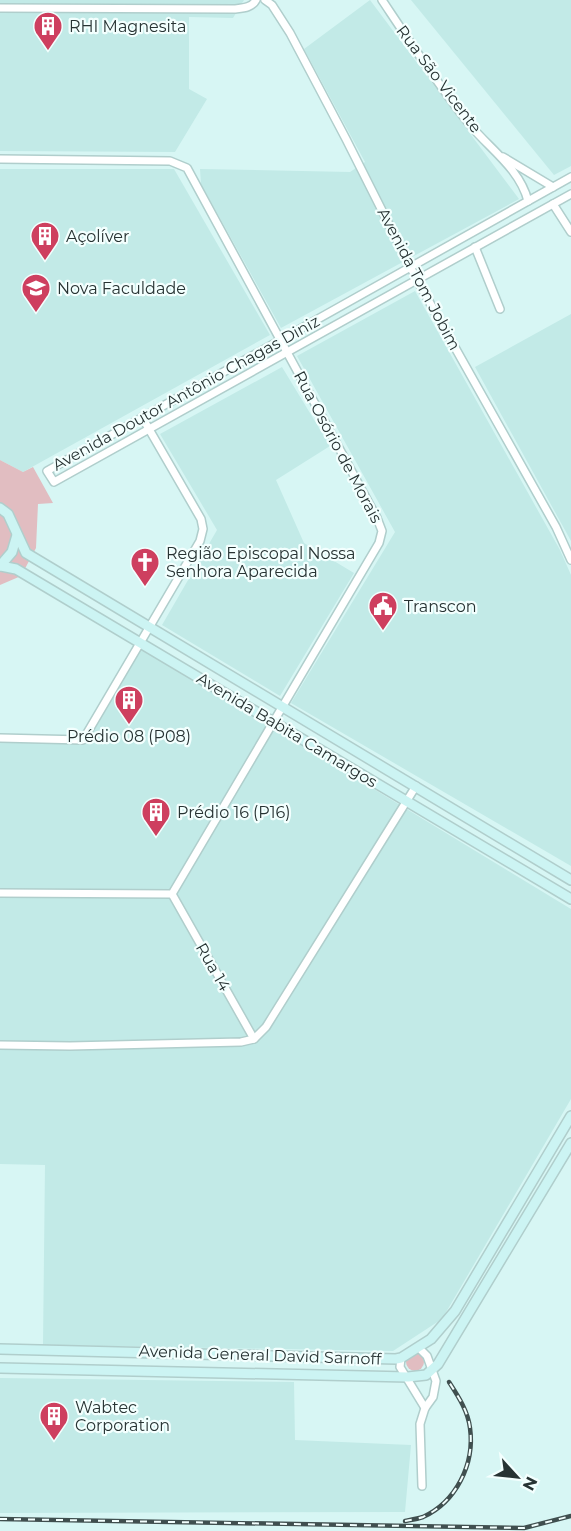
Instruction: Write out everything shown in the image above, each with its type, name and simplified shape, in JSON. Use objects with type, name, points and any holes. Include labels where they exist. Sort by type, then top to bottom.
[{"type":"main road","name":"Avenida Babita Camargos","points":[[0,508],[8,514],[26,553],[571,880]]},
{"type":"main road","points":[[0,566],[12,552],[17,536]]},
{"type":"main road","name":"Avenida Babita Camargos","points":[[0,566],[16,569],[571,899]]},
{"type":"main road","name":"Avenida General David Sarnoff","points":[[0,1349],[401,1358],[431,1339],[455,1311],[571,1116]]},
{"type":"main road","points":[[432,1371],[571,1143]]},
{"type":"main road","points":[[123,1352],[124,1370]]},
{"type":"main road","points":[[140,1352],[140,1371]]},
{"type":"main road","points":[[298,1356],[298,1374]]},
{"type":"main road","name":"Avenida General David Sarnoff","points":[[0,1368],[408,1377],[426,1375],[432,1371]]},
{"type":"street","points":[[0,8],[234,9],[246,8],[256,0]]},
{"type":"street","name":"Avenida Tom Jobim","points":[[265,0],[272,5],[290,33],[417,280],[555,527],[571,560]]},
{"type":"street","name":"Rua São Vicente","points":[[382,0],[471,126],[501,155],[523,188],[528,201]]},
{"type":"street","name":"Rua São Vicente","points":[[501,155],[553,187]]},
{"type":"street","name":"Rua Osório de Morais","points":[[0,159],[170,161],[188,168],[382,531],[378,543],[172,894]]},
{"type":"street","name":"Avenida Doutor Antônio Chagas Diniz","points":[[571,177],[47,471],[54,482],[571,194]]},
{"type":"street","points":[[553,204],[571,232]]},
{"type":"street","points":[[475,247],[500,309]]},
{"type":"street","points":[[0,738],[83,740],[200,541],[203,529],[201,519],[142,417]]},
{"type":"street","points":[[0,1045],[241,1042],[254,1039],[266,1027],[416,786]]},
{"type":"street","points":[[0,893],[172,894]]},
{"type":"street","name":"Rua 14","points":[[172,894],[254,1039]]},
{"type":"street","points":[[419,1348],[428,1356],[436,1381],[435,1391],[431,1402],[425,1408],[419,1433],[422,1486]]},
{"type":"street","points":[[401,1358],[400,1366],[425,1408]]},
{"type":"shaded area","points":[[0,0],[244,0],[233,18],[189,17],[189,89],[207,99],[175,152],[0,151]]},
{"type":"shaded area","points":[[370,0],[519,199],[281,328],[201,184],[200,169],[350,172],[365,162],[304,49]]},
{"type":"shaded area","points":[[411,0],[571,0],[571,166],[554,175]]},
{"type":"shaded area","points":[[0,169],[174,169],[270,335],[23,472],[0,460]]},
{"type":"shaded area","points":[[415,291],[560,550],[571,575],[571,866],[291,703],[395,532],[297,356]]},
{"type":"shaded area","points":[[571,314],[571,541],[475,367]]},
{"type":"shaded area","points":[[282,367],[330,446],[276,480],[304,543],[354,573],[280,696],[162,625],[217,530],[160,434]]},
{"type":"shaded area","points":[[0,460],[23,472],[33,467],[53,503],[38,504],[36,548],[21,576],[0,585]]},
{"type":"shaded area","points":[[142,648],[571,909],[571,1099],[442,1319],[393,1351],[43,1345],[45,1165],[0,1164],[0,741],[85,743]]},
{"type":"shaded area","points":[[415,1353],[421,1356],[424,1362],[421,1368],[415,1371],[409,1368],[406,1362],[409,1356]]},
{"type":"shaded area","points":[[0,1378],[294,1382],[295,1440],[411,1445],[405,1512],[0,1513]]},
{"type":"railway","points":[[405,1521],[423,1517],[445,1502],[454,1492],[466,1468],[471,1442],[469,1422],[449,1382]]},
{"type":"railway","points":[[0,1519],[524,1528],[571,1516]]},
{"type":"place","name":"RHI Magnesita","points":[[48,52]]},
{"type":"place","name":"Açolíver","points":[[45,262]]},
{"type":"place","name":"Nova Faculdade","points":[[36,314]]},
{"type":"place","name":"Região Episcopal Nossa Senhora Aparecida","points":[[145,588]]},
{"type":"place","name":"Transcon","points":[[383,632]]},
{"type":"place","name":"Prédio 08 (P08)","points":[[129,726]]},
{"type":"place","name":"Prédio 16 (P16)","points":[[156,838]]},
{"type":"place","name":"Wabtec Corporation","points":[[54,1442]]}]
